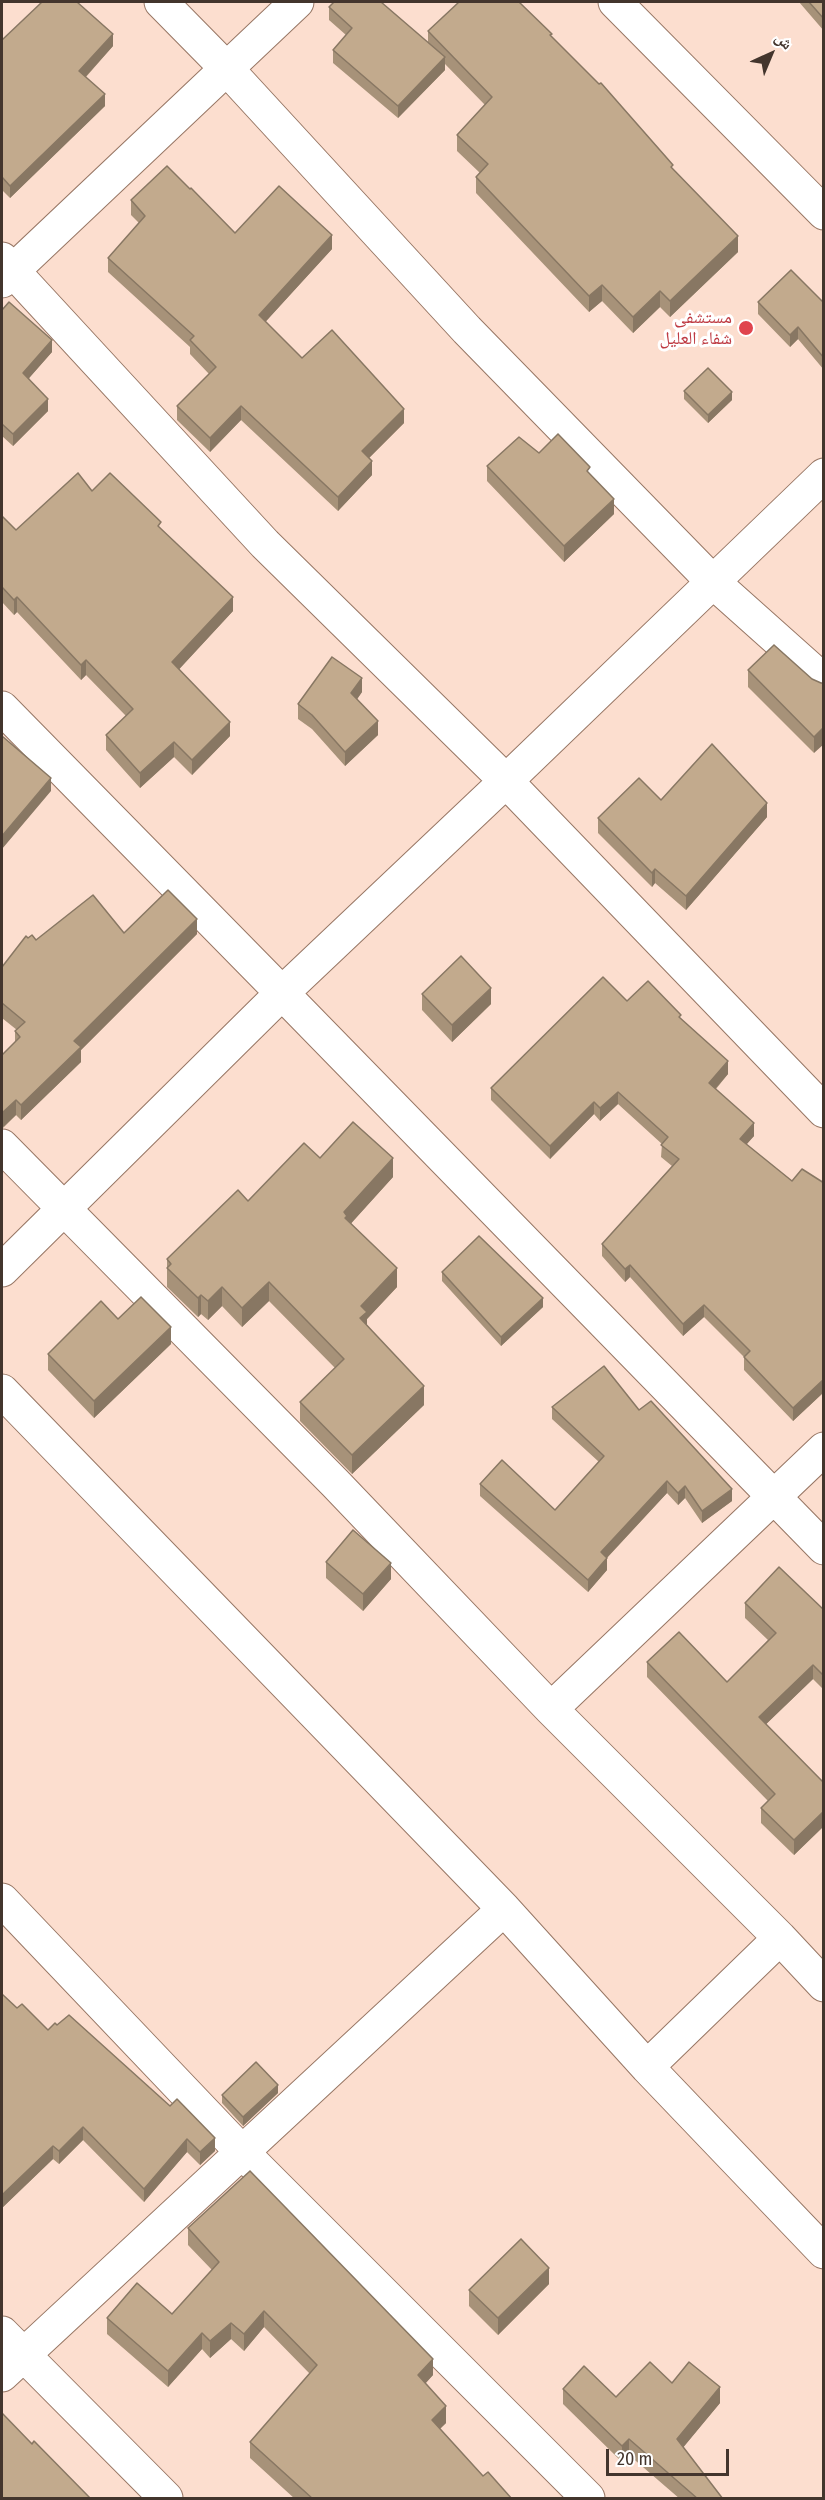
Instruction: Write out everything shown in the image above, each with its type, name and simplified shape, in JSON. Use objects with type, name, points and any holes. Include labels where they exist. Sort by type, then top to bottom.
[{"type":"street","points":[[161,2],[226,68],[467,330],[712,581],[824,681]]},
{"type":"street","points":[[297,2],[5,270],[265,544],[506,781],[824,1111]]},
{"type":"street","points":[[615,2],[824,213]]},
{"type":"street","points":[[2,1270],[282,993],[824,475]]},
{"type":"street","points":[[2,708],[824,1548]]},
{"type":"street","points":[[2,1146],[335,1483],[551,1709],[824,1985]]},
{"type":"street","points":[[2,1391],[504,1909],[647,2067],[824,2252]]},
{"type":"street","points":[[551,1709],[824,1449]]},
{"type":"street","points":[[2,1900],[242,2152],[588,2499]]},
{"type":"street","points":[[166,2499],[8,2354],[242,2152],[504,1909]]},
{"type":"street","points":[[647,2067],[780,1938]]},
{"type":"building","points":[[42,2],[77,2],[113,34],[79,71],[105,94],[10,186],[2,177],[2,40]]},
{"type":"building","points":[[334,2],[381,2],[445,57],[398,106],[333,50],[352,28],[329,7]]},
{"type":"building","points":[[459,2],[519,2],[599,84],[601,83],[673,165],[671,167],[738,236],[670,301],[660,291],[633,317],[602,285],[589,296],[476,177],[488,164],[457,135],[492,97],[428,31]]},
{"type":"building","points":[[809,2],[824,2],[824,19]]},
{"type":"building","points":[[167,166],[235,233],[279,186],[332,235],[259,315],[302,358],[332,330],[404,409],[362,451],[372,461],[338,497],[241,406],[210,438],[177,406],[216,367],[190,340],[194,336],[108,258],[145,216],[131,200]]},
{"type":"building","points":[[791,270],[824,303],[824,358],[798,327],[790,335],[758,302]]},
{"type":"building","points":[[9,302],[52,340],[23,373],[48,399],[13,434],[2,424],[2,310]]},
{"type":"building","points":[[708,368],[732,392],[708,415],[684,391]]},
{"type":"building","points":[[558,434],[590,467],[587,471],[614,499],[564,546],[487,466],[519,437],[539,453]]},
{"type":"building","points":[[78,473],[92,491],[110,473],[161,522],[158,526],[233,597],[172,662],[230,722],[192,760],[174,742],[140,773],[106,735],[133,709],[86,660],[81,665],[17,597],[14,600],[2,587],[2,516],[16,530]]},
{"type":"building","points":[[774,645],[812,679],[824,683],[824,727],[814,737],[748,670]]},
{"type":"building","points":[[332,657],[362,678],[351,693],[378,721],[345,752],[312,715],[298,704]]},
{"type":"building","points":[[2,736],[51,778],[2,836]]},
{"type":"building","points":[[712,744],[767,803],[686,896],[655,869],[652,873],[598,818],[639,778],[661,800]]},
{"type":"building","points":[[168,890],[197,919],[74,1041],[81,1047],[21,1105],[16,1100],[2,1113],[2,1055],[20,1037],[15,1031],[25,1022],[2,1003],[2,967],[26,936],[28,938],[32,935],[36,940],[93,895],[124,933]]},
{"type":"building","points":[[461,956],[491,988],[452,1025],[422,994]]},
{"type":"building","points":[[603,977],[627,1001],[648,981],[681,1015],[679,1017],[728,1061],[709,1083],[754,1123],[740,1139],[792,1181],[802,1169],[824,1183],[824,1379],[793,1408],[744,1357],[750,1351],[704,1305],[683,1324],[630,1265],[625,1269],[602,1244],[679,1159],[661,1145],[668,1137],[618,1092],[600,1108],[594,1102],[550,1146],[491,1088]]},
{"type":"building","points":[[353,1122],[393,1158],[344,1212],[347,1216],[345,1218],[397,1268],[361,1306],[367,1312],[360,1318],[424,1386],[352,1455],[300,1402],[344,1359],[269,1282],[242,1308],[222,1287],[208,1301],[201,1295],[198,1298],[167,1268],[171,1264],[167,1259],[238,1190],[248,1201],[304,1143],[320,1158]]},
{"type":"building","points":[[479,1236],[543,1298],[501,1337],[442,1272]]},
{"type":"building","points":[[141,1297],[171,1327],[94,1401],[48,1354],[101,1301],[118,1319]]},
{"type":"building","points":[[604,1366],[639,1410],[651,1401],[732,1489],[702,1511],[685,1486],[678,1493],[667,1481],[601,1552],[607,1558],[588,1580],[480,1484],[502,1460],[555,1510],[604,1456],[552,1407]]},
{"type":"building","points":[[353,1530],[391,1563],[363,1594],[326,1562]]},
{"type":"building","points":[[779,1567],[824,1610],[824,1676],[813,1665],[759,1717],[824,1783],[824,1811],[794,1840],[761,1808],[775,1794],[647,1662],[679,1632],[727,1682],[776,1633],[745,1603]]},
{"type":"building","points":[[2,1994],[17,2008],[22,2004],[48,2030],[69,2015],[170,2106],[177,2099],[215,2138],[200,2152],[187,2139],[144,2189],[83,2127],[59,2151],[53,2146],[2,2195]]},
{"type":"building","points":[[256,2062],[278,2085],[243,2117],[222,2095]]},
{"type":"building","points":[[250,2171],[433,2359],[418,2375],[446,2406],[432,2420],[483,2476],[488,2472],[512,2499],[313,2499],[250,2442],[317,2365],[264,2311],[244,2334],[231,2323],[210,2341],[202,2333],[168,2371],[107,2318],[137,2283],[172,2314],[219,2262],[188,2228]]},
{"type":"building","points":[[521,2239],[549,2268],[498,2318],[469,2290]]},
{"type":"building","points":[[650,2362],[672,2383],[689,2362],[720,2387],[677,2439],[723,2499],[698,2499],[629,2439],[622,2446],[563,2389],[584,2366],[616,2397]]},
{"type":"building","points":[[2,2413],[32,2444],[34,2441],[91,2499],[2,2499]]},
{"type":"place","name":"مستشفى شفاء العليل","points":[[746,328]]}]
